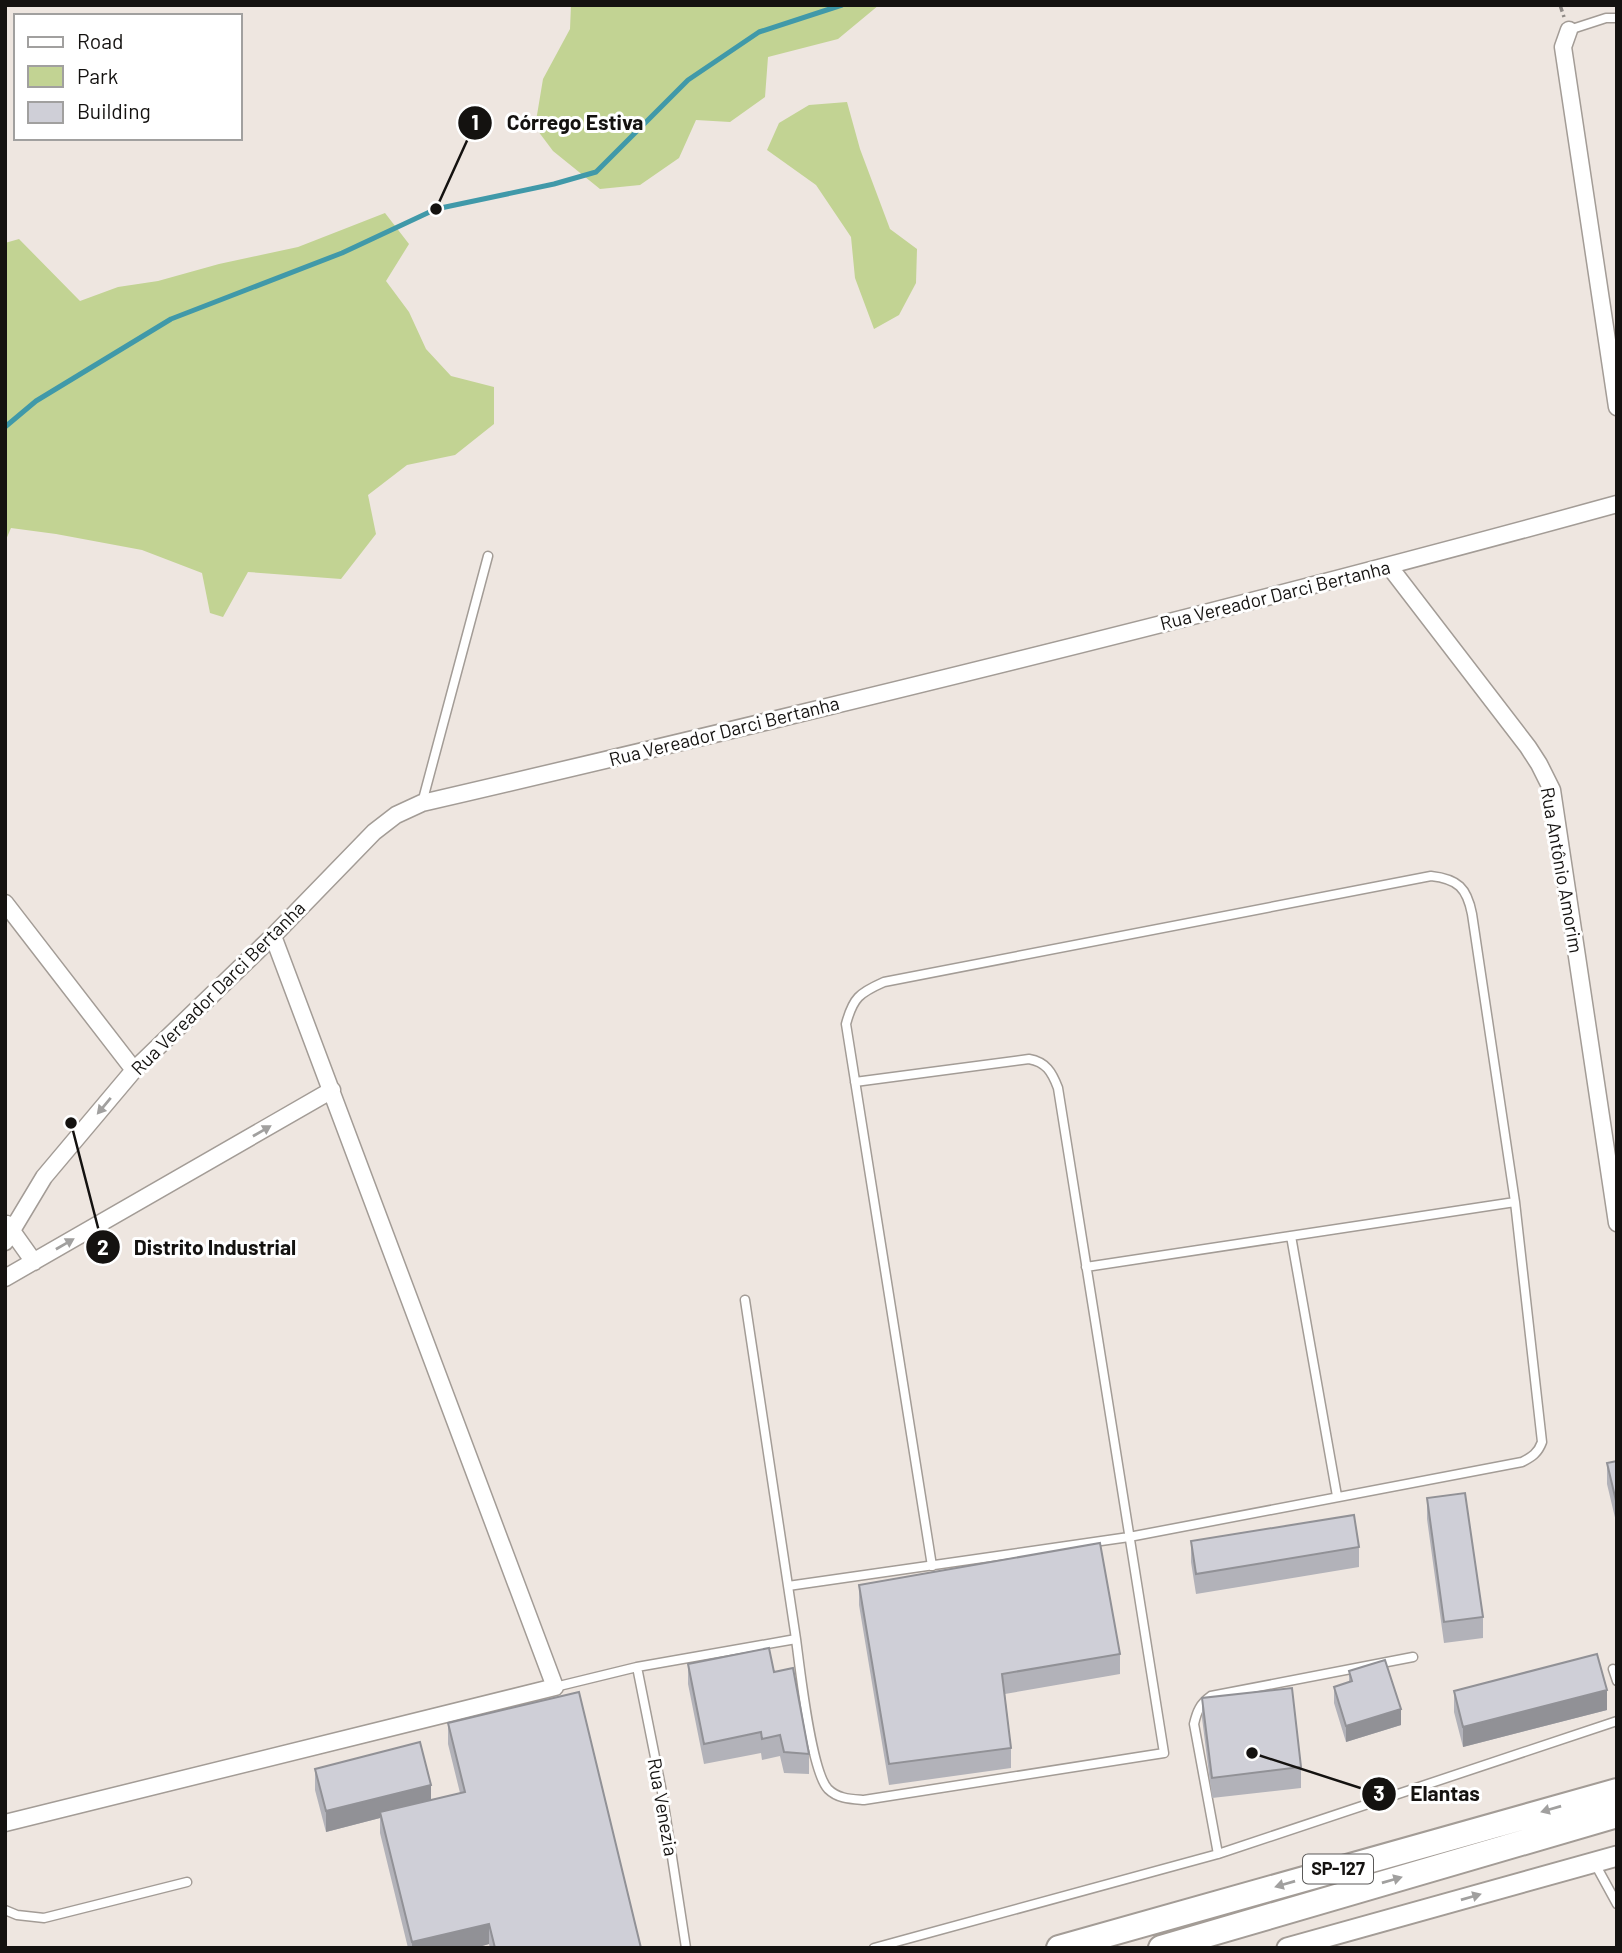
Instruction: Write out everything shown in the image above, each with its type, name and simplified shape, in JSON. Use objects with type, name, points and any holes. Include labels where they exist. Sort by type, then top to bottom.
[{"type":"highway","name":"SP-127","points":[[1059,1948],[1617,1791]]},
{"type":"highway","name":"SP-127","points":[[1161,1948],[1617,1815]]},
{"type":"street","points":[[1569,30],[1563,47],[1617,407]]},
{"type":"street","name":"Rua Vereador Darci Bertanha","points":[[7,1232],[44,1177],[134,1070],[273,936],[374,832],[396,815],[422,803],[695,739],[1389,566],[1617,504]]},
{"type":"street","name":"Rua Antônio Amorim","points":[[1389,566],[1528,747],[1552,790],[1617,1223]]},
{"type":"street","points":[[5,903],[134,1070]]},
{"type":"street","points":[[5,1823],[555,1687],[273,936]]},
{"type":"street","points":[[5,1278],[332,1090]]},
{"type":"street","points":[[7,1232],[34,1262]]},
{"type":"street","points":[[1287,1948],[1617,1856]]},
{"type":"lane","points":[[1569,30],[1606,18],[1617,18]]},
{"type":"lane","points":[[422,803],[488,556]]},
{"type":"lane","points":[[789,1586],[932,1566],[1129,1537],[1522,1462],[1532,1457],[1542,1442],[1515,1202],[1469,899],[1460,885],[1445,878],[1431,876],[884,982],[867,989],[852,1004],[846,1024],[932,1566]]},
{"type":"lane","points":[[745,1300],[815,1757],[822,1781],[830,1792],[845,1799],[864,1800],[1164,1753],[1058,1088],[1052,1072],[1039,1061],[1029,1059],[855,1082]]},
{"type":"lane","points":[[1086,1267],[1515,1202]]},
{"type":"lane","points":[[1291,1236],[1337,1496]]},
{"type":"lane","points":[[555,1687],[637,1667],[796,1639]]},
{"type":"lane","points":[[1217,1854],[1194,1724],[1197,1710],[1203,1702],[1211,1696],[1413,1657]]},
{"type":"lane","name":"Rua Venezia","points":[[637,1667],[662,1792],[686,1948]]},
{"type":"lane","points":[[1613,1669],[1617,1681]]},
{"type":"lane","points":[[874,1948],[1217,1854],[1617,1721]]},
{"type":"lane","points":[[1594,1862],[1617,1904]]},
{"type":"lane","points":[[5,1910],[17,1915],[44,1918],[187,1882]]},
{"type":"green space","points":[[571,5],[879,5],[838,39],[768,57],[765,97],[730,122],[696,120],[679,158],[640,185],[600,189],[553,151],[535,127],[543,79],[570,29]]},
{"type":"green space","points":[[847,102],[860,149],[890,229],[917,249],[916,283],[899,315],[874,329],[855,278],[851,237],[816,185],[767,150],[779,123],[809,105]]},
{"type":"green space","points":[[385,213],[409,244],[386,281],[409,312],[426,349],[451,376],[494,387],[494,424],[455,455],[407,465],[368,495],[376,534],[341,579],[248,572],[223,617],[210,613],[202,573],[142,550],[11,528],[5,542],[5,243],[19,239],[80,301],[118,287],[158,281],[219,264],[298,247]]},
{"type":"building","points":[[1617,1461],[1617,1505],[1607,1463]]},
{"type":"building","points":[[1465,1493],[1483,1617],[1444,1622],[1427,1498]]},
{"type":"building","points":[[1354,1515],[1359,1547],[1196,1574],[1191,1541]]},
{"type":"building","points":[[1100,1543],[1120,1654],[1002,1674],[1011,1748],[889,1764],[859,1585]]},
{"type":"building","points":[[769,1648],[774,1672],[793,1668],[809,1754],[784,1752],[780,1735],[762,1739],[761,1732],[704,1744],[688,1664]]},
{"type":"building","points":[[1597,1654],[1607,1690],[1463,1727],[1454,1691]]},
{"type":"building","points":[[1385,1660],[1401,1709],[1346,1726],[1334,1687],[1352,1681],[1349,1671]]},
{"type":"building","points":[[1292,1688],[1301,1767],[1212,1778],[1202,1698]]},
{"type":"building","points":[[579,1692],[641,1948],[495,1948],[489,1924],[412,1942],[380,1812],[465,1792],[448,1723]]},
{"type":"building","points":[[420,1742],[431,1785],[326,1811],[315,1769]]},
{"type":"waterway","points":[[5,427],[36,401],[171,319],[342,253],[436,209],[554,184],[596,172],[688,80],[759,32],[842,5]]},
{"type":"place","name":"Córrego Estiva","points":[[436,209]]},
{"type":"place","name":"Distrito Industrial","points":[[71,1123]]},
{"type":"place","name":"Elantas","points":[[1252,1753]]}]
